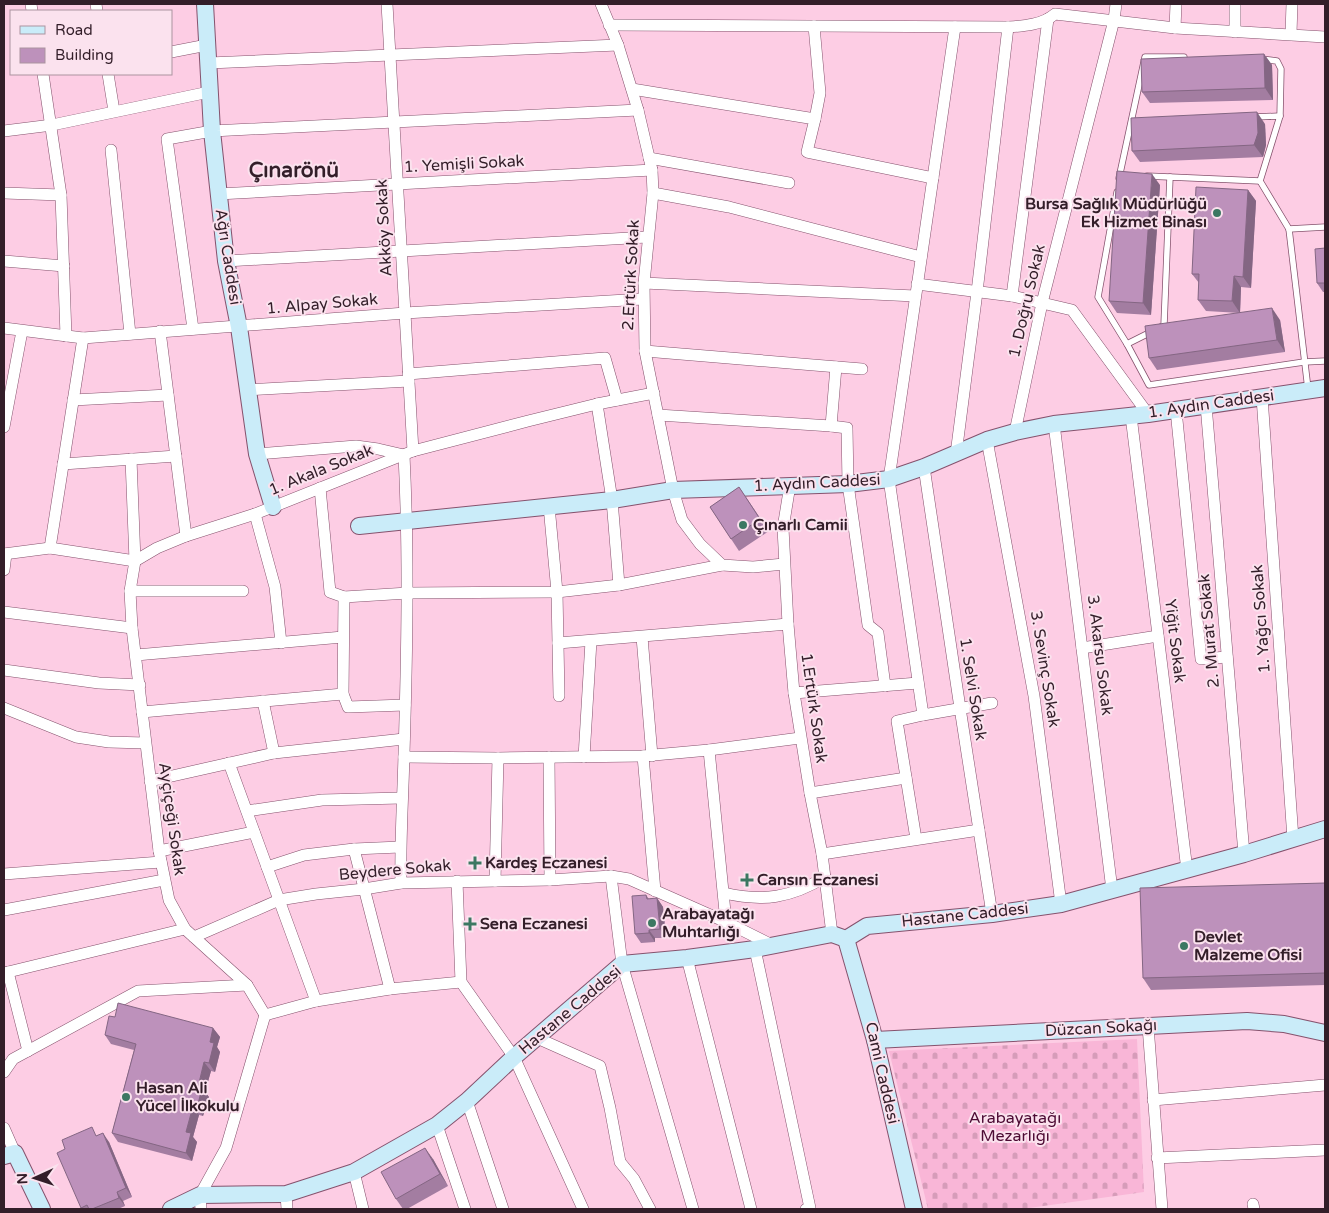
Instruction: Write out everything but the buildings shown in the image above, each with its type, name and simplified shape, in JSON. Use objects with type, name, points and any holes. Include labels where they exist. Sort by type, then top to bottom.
[{"type":"main road","name":"Ağrı Caddesi","points":[[205,4],[212,131],[226,261],[239,327],[257,454],[273,507]]},
{"type":"main road","name":"1. Aydın Caddesi","points":[[359,526],[612,500],[673,490],[848,484],[889,479],[924,468],[987,440],[1015,432],[1054,424],[1148,414],[1325,388]]},
{"type":"main road","name":"Hastane Caddesi","points":[[171,1209],[198,1205],[286,1202],[354,1172],[437,1125],[467,1101],[622,964],[687,958],[839,936],[867,926],[992,914],[1061,904],[1244,854],[1325,829]]},
{"type":"main road","name":"Cami Caddesi","points":[[839,936],[875,1040],[914,1209]]},
{"type":"main road","name":"Düzcan Sokağı","points":[[875,1040],[1247,1021],[1284,1024],[1325,1033]]},
{"type":"main road","points":[[9,1154],[42,1209]]},
{"type":"street","name":"Akköy Sokak","points":[[387,4],[409,377],[408,593],[404,757],[401,798],[401,883]]},
{"type":"street","name":"2.Ertürk Sokak","points":[[602,4],[632,89],[652,170],[653,193],[647,236],[643,299],[645,351],[673,490],[682,520],[700,544],[722,565]]},
{"type":"street","name":"1. Doğru Sokak","points":[[1015,432],[1042,303],[1114,20],[1116,4]]},
{"type":"street","points":[[1175,28],[1176,4]]},
{"type":"street","points":[[1235,4],[1235,32]]},
{"type":"street","points":[[1291,33],[1292,4]]},
{"type":"street","points":[[609,25],[1008,27],[1027,25],[1053,12],[1175,28],[1291,33],[1325,37]]},
{"type":"street","points":[[1012,296],[1053,12]]},
{"type":"street","points":[[814,26],[820,93],[807,152],[933,178]]},
{"type":"street","points":[[923,715],[889,479],[955,27]]},
{"type":"street","points":[[956,454],[1008,27]]},
{"type":"street","points":[[172,52],[207,45]]},
{"type":"street","points":[[208,63],[618,46]]},
{"type":"street","points":[[43,75],[62,195],[66,336]]},
{"type":"street","points":[[108,75],[114,111]]},
{"type":"street","points":[[632,89],[815,119]]},
{"type":"street","points":[[4,130],[52,124],[209,92]]},
{"type":"street","points":[[193,329],[167,138],[212,131],[638,110]]},
{"type":"street","points":[[111,150],[130,334]]},
{"type":"street","points":[[649,158],[789,183]]},
{"type":"street","name":"1. Yemişli Sokak","points":[[218,194],[652,170]]},
{"type":"street","points":[[4,192],[62,195]]},
{"type":"street","points":[[653,193],[729,207],[921,257]]},
{"type":"street","points":[[226,261],[647,236]]},
{"type":"street","points":[[4,261],[64,266]]},
{"type":"street","points":[[644,283],[916,296]]},
{"type":"street","points":[[917,284],[1012,296],[1072,310],[1148,414]]},
{"type":"street","name":"1. Alpay Sokak","points":[[4,328],[83,338],[405,313],[643,299]]},
{"type":"street","points":[[4,427],[22,330]]},
{"type":"street","points":[[160,332],[186,536]]},
{"type":"street","points":[[50,548],[83,338]]},
{"type":"street","points":[[645,351],[862,369]]},
{"type":"street","points":[[247,390],[605,358],[617,400]]},
{"type":"street","points":[[831,426],[836,367]]},
{"type":"street","name":"1. Akala Sokak","points":[[135,561],[157,548],[186,536],[255,514],[408,453],[597,404],[654,393]]},
{"type":"street","points":[[73,400],[168,395]]},
{"type":"street","name":"1. Yağcı Sokak","points":[[1262,397],[1293,839]]},
{"type":"street","points":[[597,404],[612,500],[619,585]]},
{"type":"street","name":"2. Murat Sokak","points":[[1206,406],[1244,854]]},
{"type":"street","points":[[1176,410],[1201,659],[1227,657]]},
{"type":"street","points":[[658,415],[847,428],[848,484],[868,625],[878,633],[885,686]]},
{"type":"street","name":"Yiğit Sokak","points":[[1131,416],[1187,870]]},
{"type":"street","name":"3. Akarsu Sokak","points":[[1054,424],[1112,890]]},
{"type":"street","name":"3. Sevinç Sokak","points":[[987,440],[1034,696],[1061,904]]},
{"type":"street","points":[[257,454],[356,446],[408,453]]},
{"type":"street","points":[[63,464],[176,456]]},
{"type":"street","name":"Ayçiçeği Sokak","points":[[131,459],[135,561],[130,591],[132,628],[145,743],[164,880],[169,900],[189,933],[247,985],[266,1015]]},
{"type":"street","name":"1. Selvi Sokak","points":[[924,468],[992,914]]},
{"type":"street","name":"1.Ertürk Sokak","points":[[790,485],[783,528],[794,693],[800,738],[825,877],[839,936]]},
{"type":"street","points":[[320,488],[330,592],[344,597],[408,593],[557,592],[619,585],[722,565],[753,567],[784,564]]},
{"type":"street","points":[[549,506],[557,592],[559,696]]},
{"type":"street","points":[[255,514],[275,588],[281,643]]},
{"type":"street","points":[[4,570],[5,554],[50,548],[135,561]]},
{"type":"street","points":[[130,591],[242,591]]},
{"type":"street","points":[[344,597],[344,694],[348,707],[405,705]]},
{"type":"street","points":[[4,612],[132,628]]},
{"type":"street","points":[[558,643],[788,624]]},
{"type":"street","points":[[1082,648],[1158,636]]},
{"type":"street","points":[[642,637],[656,891]]},
{"type":"street","points":[[136,655],[343,638]]},
{"type":"street","points":[[584,757],[591,640]]},
{"type":"street","points":[[4,670],[99,683],[140,686]]},
{"type":"street","points":[[794,693],[918,683]]},
{"type":"street","points":[[142,712],[344,694]]},
{"type":"street","points":[[263,701],[274,753]]},
{"type":"street","points":[[916,840],[897,722],[923,715],[992,703]]},
{"type":"street","points":[[4,708],[76,737],[109,742],[145,743]]},
{"type":"street","points":[[404,757],[648,756],[800,738]]},
{"type":"street","points":[[150,781],[274,753],[404,739]]},
{"type":"street","points":[[709,750],[726,922]]},
{"type":"street","points":[[549,757],[550,880]]},
{"type":"street","points":[[495,881],[498,758]]},
{"type":"street","points":[[229,763],[316,1001]]},
{"type":"street","points":[[810,792],[906,778]]},
{"type":"street","points":[[246,811],[322,800],[401,798]]},
{"type":"street","points":[[822,854],[979,830]]},
{"type":"street","points":[[4,874],[160,856],[254,832]]},
{"type":"street","points":[[267,866],[304,855],[354,849],[400,847]]},
{"type":"street","points":[[354,849],[390,989]]},
{"type":"street","points":[[610,876],[622,964],[692,1209]]},
{"type":"street","name":"Beydere Sokak","points":[[6,973],[189,933],[279,900],[401,883],[550,880],[610,876],[629,879],[726,922],[772,945]]},
{"type":"street","points":[[724,894],[755,898],[773,897],[809,887],[825,877]]},
{"type":"street","points":[[4,910],[164,880]]},
{"type":"street","points":[[458,881],[461,982],[514,1058],[583,1209]]},
{"type":"street","points":[[755,949],[808,1208]]},
{"type":"street","points":[[687,958],[751,1209]]},
{"type":"street","points":[[6,973],[28,1051]]},
{"type":"street","points":[[198,1205],[226,1148],[266,1015],[316,1001],[390,989],[461,982]]},
{"type":"street","points":[[4,1072],[13,1059],[138,991],[247,985]]},
{"type":"street","points":[[1148,1026],[1162,1209]]},
{"type":"street","points":[[537,1038],[600,1066],[620,1162],[634,1179],[650,1209]]},
{"type":"street","points":[[1154,1100],[1325,1085]]},
{"type":"street","points":[[467,1101],[503,1209]]},
{"type":"street","points":[[437,1125],[464,1209]]},
{"type":"street","points":[[4,1128],[9,1154]]},
{"type":"street","points":[[1157,1158],[1325,1150]]},
{"type":"street","points":[[354,1172],[363,1209]]},
{"type":"lane","points":[[1191,58],[1144,57],[1098,297],[1127,344],[1149,385],[1304,362],[1325,361]]},
{"type":"lane","points":[[1257,59],[1277,61],[1281,69],[1280,116],[1260,181],[1289,229],[1308,391]]},
{"type":"lane","points":[[1250,117],[1280,116]]},
{"type":"lane","points":[[1131,118],[1141,118]]},
{"type":"lane","points":[[1120,175],[1128,175]]},
{"type":"lane","points":[[1137,176],[1260,181]]},
{"type":"lane","points":[[1127,344],[1164,326],[1170,177]]},
{"type":"lane","points":[[1289,229],[1325,227]]},
{"type":"green space","name":"Arabayatağı Mezarlığı","points":[[1137,1039],[1144,1192],[1022,1209],[928,1209],[889,1051]]},
{"type":"place","name":"Bursa Sağlık Müdürlüğü Ek Hizmet Binası","points":[[1217,213]]},
{"type":"place","name":"Çınarlı Camii","points":[[743,525]]},
{"type":"place","name":"Kardeş Eczanesi","points":[[475,863]]},
{"type":"place","name":"Cansın Eczanesi","points":[[747,880]]},
{"type":"place","name":"Arabayatağı Muhtarlığı","points":[[652,923]]},
{"type":"place","name":"Sena Eczanesi","points":[[470,924]]},
{"type":"place","name":"Devlet Malzeme Ofisi","points":[[1184,946]]},
{"type":"place","name":"Hasan Ali Yücel İlkokulu","points":[[126,1097]]},
{"type":"district","name":"Çınarönü","points":[[294,170]]}]
